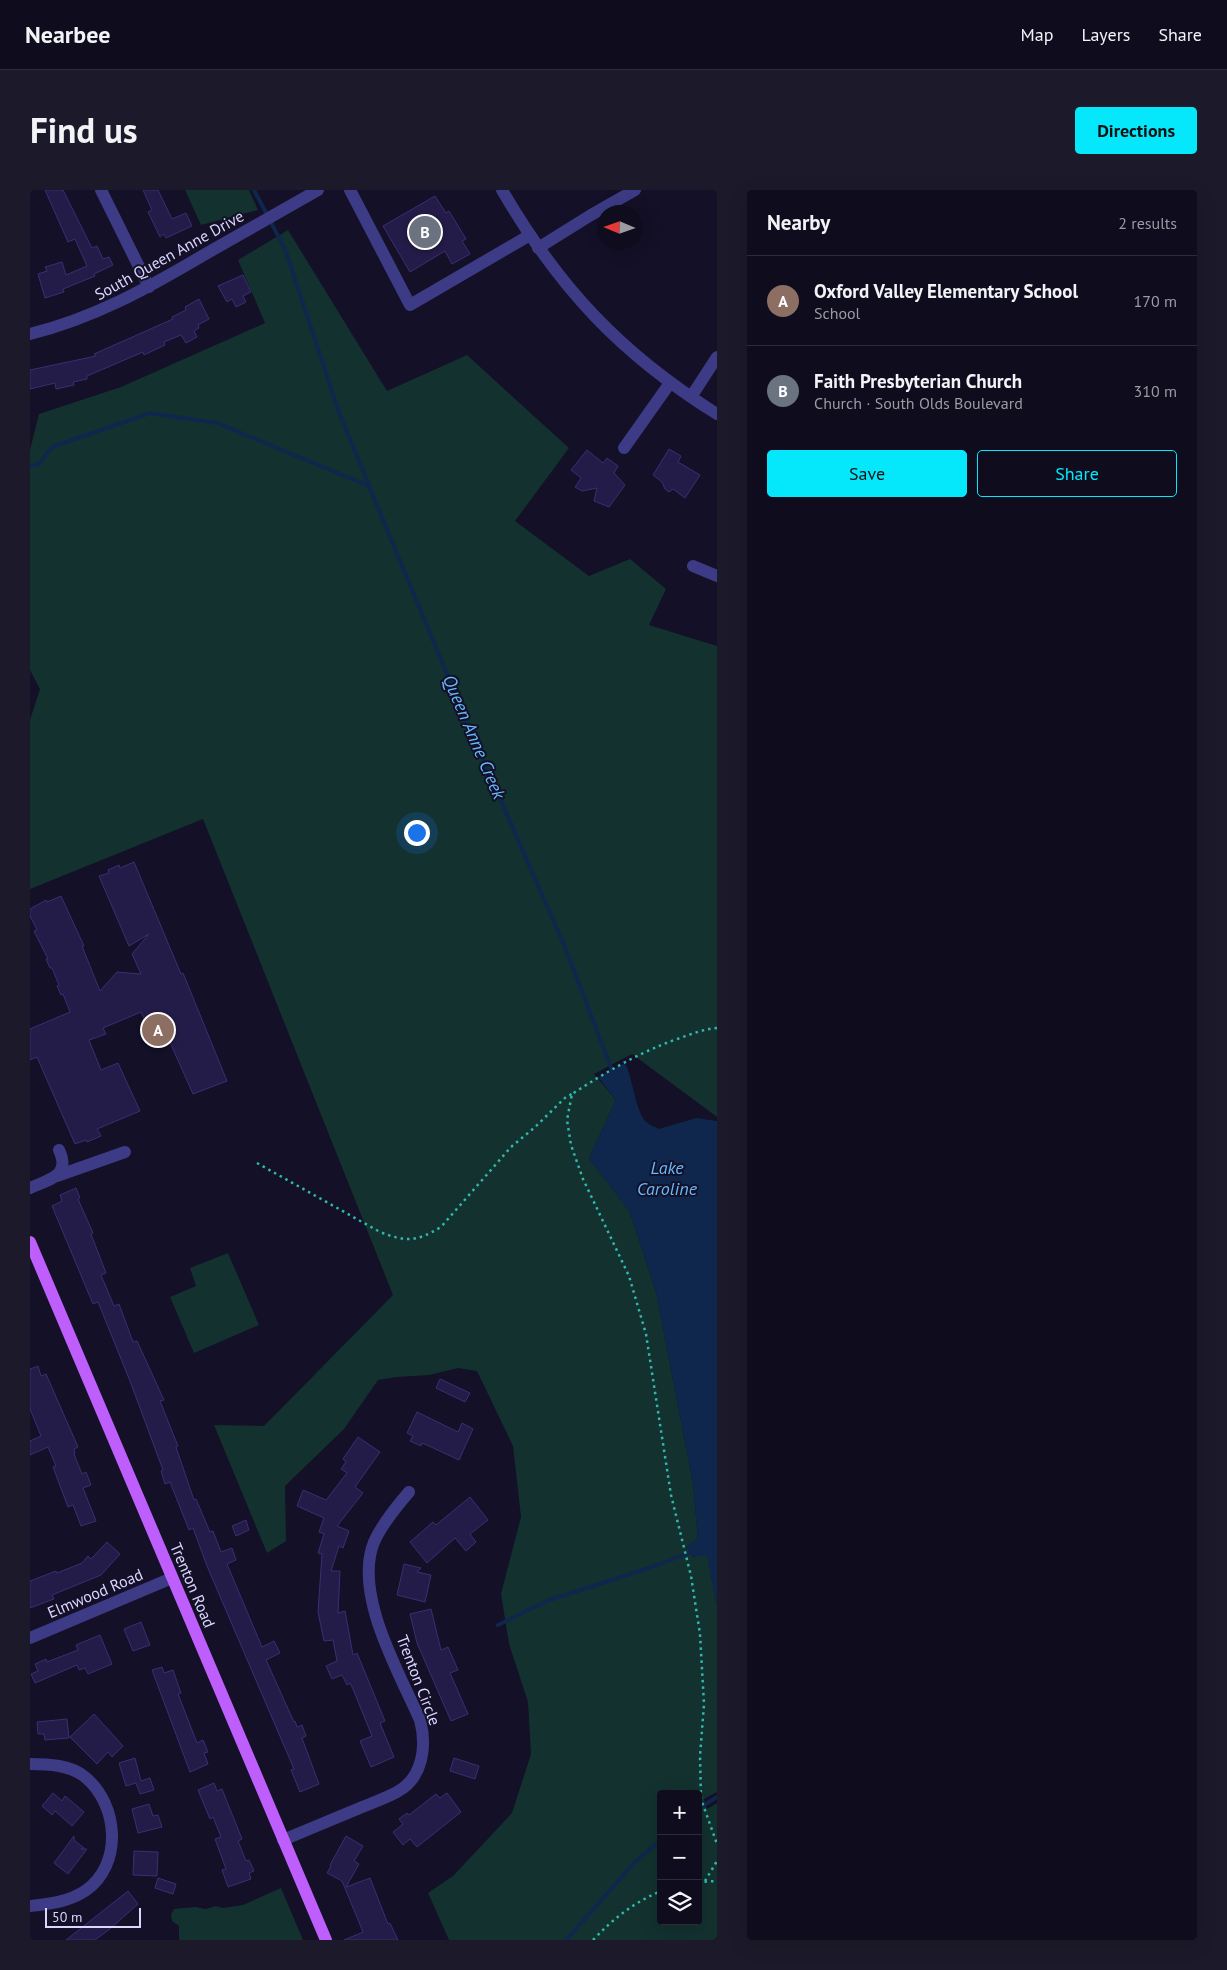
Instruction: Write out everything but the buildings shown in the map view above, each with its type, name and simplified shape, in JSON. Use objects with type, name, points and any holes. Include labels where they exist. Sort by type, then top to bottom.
[{"type":"main road","name":"Trenton Road","points":[[30,1242],[326,1940]]},
{"type":"street","points":[[101,190],[149,287]]},
{"type":"street","name":"South Queen Anne Drive","points":[[30,334],[93,315],[149,287],[318,190]]},
{"type":"street","points":[[350,190],[410,305],[530,235]]},
{"type":"street","points":[[502,190],[538,248],[582,304],[624,345],[670,383],[717,414]]},
{"type":"street","points":[[538,248],[635,190]]},
{"type":"street","points":[[691,398],[717,357]]},
{"type":"street","points":[[624,448],[670,383]]},
{"type":"street","points":[[693,566],[717,576]]},
{"type":"street","points":[[57,1176],[63,1169],[63,1159],[59,1150]]},
{"type":"street","points":[[30,1188],[57,1176],[125,1152]]},
{"type":"street","name":"Trenton Circle","points":[[283,1840],[397,1792],[413,1777],[421,1762],[424,1751],[424,1734],[420,1720],[375,1614],[368,1585],[368,1572],[374,1543],[383,1525],[409,1492]]},
{"type":"street","name":"Elmwood Road","points":[[30,1638],[172,1578]]},
{"type":"street","points":[[30,1764],[54,1765],[85,1776],[104,1800],[110,1812],[112,1832],[108,1862],[96,1882],[86,1890],[62,1902],[30,1906]]},
{"type":"path","points":[[257,1163],[380,1232],[398,1239],[411,1240],[426,1236],[441,1228],[511,1147],[566,1097],[625,1061],[662,1044],[708,1029],[717,1028]]},
{"type":"path","points":[[572,1094],[567,1120],[571,1145],[583,1179],[629,1276],[646,1334],[671,1495],[688,1562],[700,1634],[704,1704],[700,1756],[701,1799],[717,1844]]},
{"type":"path","points":[[705,1881],[717,1862]]},
{"type":"path","points":[[702,1881],[717,1881]]},
{"type":"path","points":[[593,1940],[616,1916],[657,1893]]},
{"type":"green space","points":[[185,190],[249,190],[258,210],[201,225]]},
{"type":"green space","points":[[288,230],[387,391],[467,355],[569,448],[515,521],[589,576],[630,559],[666,589],[649,625],[717,646],[717,1117],[632,1054],[594,1074],[616,1100],[589,1158],[630,1212],[656,1292],[693,1483],[698,1538],[687,1547],[693,1557],[707,1554],[717,1606],[717,1792],[704,1799],[707,1809],[717,1803],[717,1940],[449,1940],[428,1893],[453,1876],[512,1813],[531,1754],[528,1702],[509,1644],[501,1594],[521,1517],[513,1446],[477,1371],[458,1368],[429,1375],[378,1380],[344,1429],[285,1486],[286,1541],[267,1553],[214,1425],[264,1426],[393,1295],[203,819],[30,889],[30,720],[40,689],[30,670],[30,450],[39,414],[121,387],[265,323],[238,260]]},
{"type":"green space","points":[[228,1253],[259,1325],[194,1353],[170,1297],[196,1286],[190,1268]]},
{"type":"green space","points":[[281,1888],[303,1940],[179,1940],[179,1926],[172,1921],[171,1915],[174,1909],[195,1907],[206,1909],[216,1906],[223,1908],[243,1905]]},
{"type":"water","name":"Lake Caroline","points":[[625,1063],[639,1109],[648,1123],[659,1129],[696,1118],[717,1121],[717,1606],[707,1555],[693,1557],[686,1547],[698,1538],[693,1483],[656,1292],[630,1212],[589,1158],[616,1100],[598,1077]]},
{"type":"waterway","points":[[254,190],[285,249],[340,415],[369,485]]},
{"type":"waterway","name":"Queen Anne Creek","points":[[30,466],[39,464],[52,447],[150,413],[217,423],[369,486],[476,744],[565,947],[613,1073]]},
{"type":"waterway","points":[[498,1625],[549,1600],[649,1568],[694,1551]]},
{"type":"waterway","points":[[702,1806],[717,1797]]},
{"type":"waterway","points":[[566,1940],[636,1861],[657,1843]]},
{"type":"place","name":"Faith Presbyterian Church","points":[[425,232]]},
{"type":"place","name":"Oxford Valley Elementary School","points":[[158,1030]]}]
